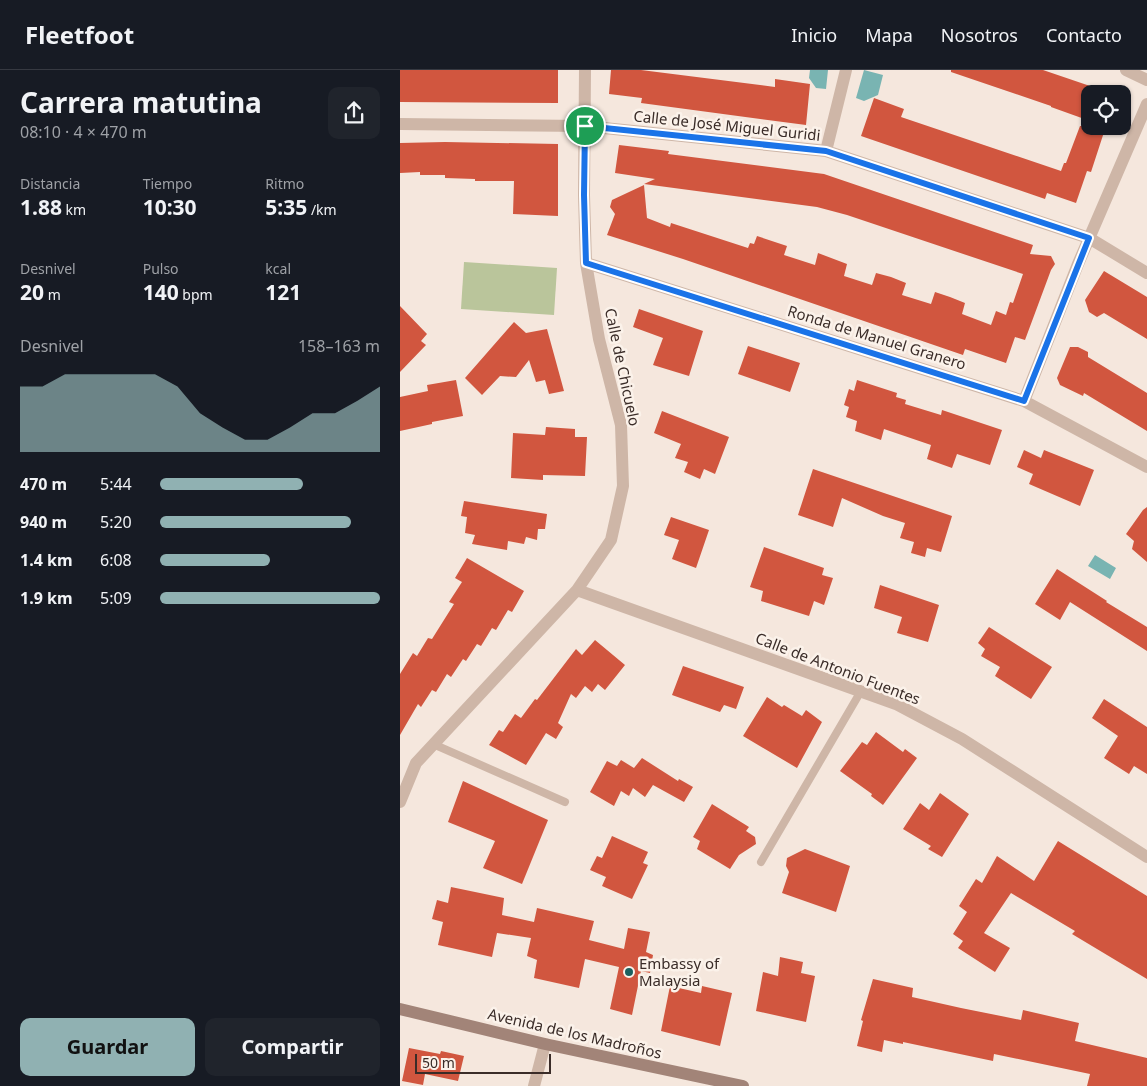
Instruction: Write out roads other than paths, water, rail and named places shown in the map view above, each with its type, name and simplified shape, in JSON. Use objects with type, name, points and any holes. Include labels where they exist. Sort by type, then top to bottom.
[{"type":"street","name":"Calle de Chicuelo","points":[[400,802],[416,763],[577,590],[611,540],[623,486],[621,425],[599,339],[586,263],[584,195],[585,70]]},
{"type":"street","points":[[826,151],[846,70]]},
{"type":"street","points":[[1126,70],[1147,80]]},
{"type":"street","points":[[1024,401],[1089,238],[1147,104]]},
{"type":"street","name":"Calle de José Miguel Guridi","points":[[400,124],[585,126],[826,151],[1089,238],[1147,273]]},
{"type":"street","name":"Ronda de Manuel Granero","points":[[586,263],[1024,401],[1147,467]]},
{"type":"street","name":"Calle de Antonio Fuentes","points":[[577,590],[896,704],[962,739],[1147,857]]},
{"type":"street","name":"Avenida de los Madroños","points":[[400,1009],[545,1044],[743,1086]]},
{"type":"street","points":[[534,1086],[545,1044]]},
{"type":"lane","points":[[762,862],[861,691]]},
{"type":"lane","points":[[433,744],[565,802]]},
{"type":"water","points":[[810,70],[828,70],[826,89],[816,88],[809,78]]},
{"type":"water","points":[[864,70],[883,75],[878,95],[864,101],[856,98]]},
{"type":"water","points":[[1095,555],[1116,568],[1110,579],[1088,566]]},
{"type":"place","name":"Embassy of Malaysia","points":[[629,972]]}]
